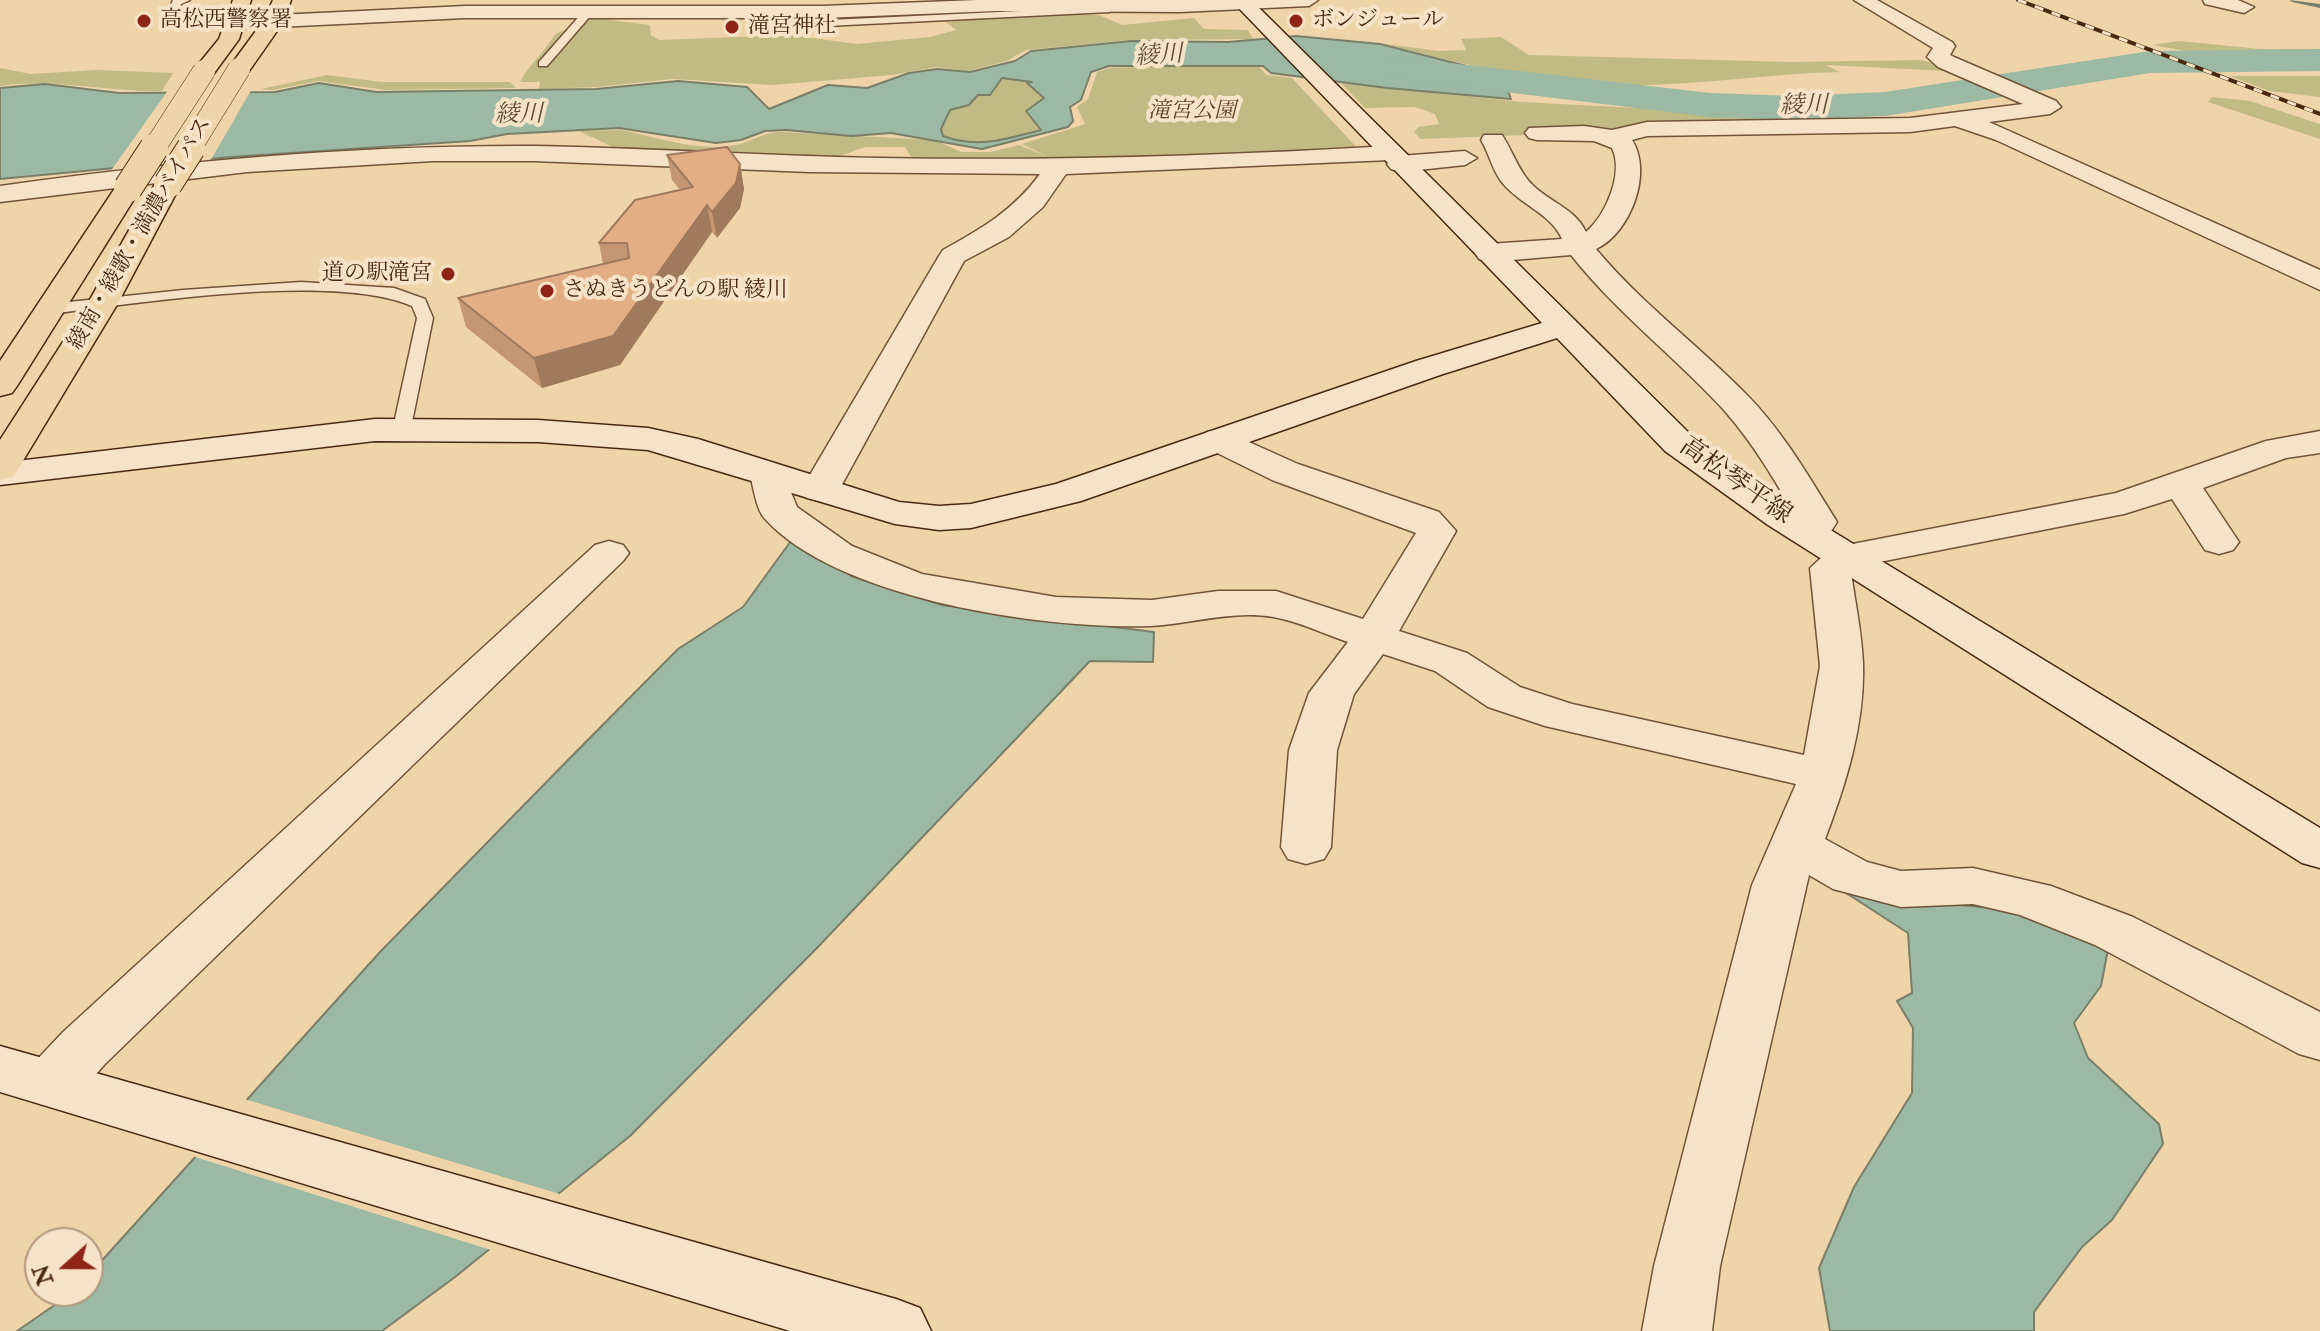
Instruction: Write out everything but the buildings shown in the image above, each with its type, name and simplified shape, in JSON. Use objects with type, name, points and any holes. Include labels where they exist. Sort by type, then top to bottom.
[{"type":"highway","name":"綾南・綾歌・満濃バイパス","points":[[0,386],[204,71],[224,47],[236,23],[236,10],[242,0]]},
{"type":"highway","name":"綾南・綾歌・満濃バイパス","points":[[0,471],[103,303],[168,184],[239,69],[274,21],[282,0]]},
{"type":"street","points":[[236,23],[453,12],[587,14],[994,3],[1180,6],[1309,0]]},
{"type":"street","points":[[1537,133],[1613,137],[1647,129],[1910,125],[2050,107],[1946,62],[1938,57],[1945,46],[1863,0]]},
{"type":"street","points":[[2212,0],[2244,7]]},
{"type":"street","name":"高松琴平線","points":[[1241,1],[1678,443],[1828,545],[2320,851]]},
{"type":"street","points":[[1961,120],[2004,135],[2320,281]]},
{"type":"street","points":[[1489,253],[1579,246],[1600,235],[1626,191],[1630,172],[1625,148],[1613,137]]},
{"type":"street","points":[[1493,140],[1504,156],[1511,177],[1540,204],[1567,220],[1579,246],[1608,282],[1711,378],[1771,444],[1818,522],[1828,545],[1841,678],[1823,775],[1799,846],[1778,885],[1687,1266],[1677,1331]]},
{"type":"street","points":[[0,194],[298,163],[488,153],[811,164],[1058,166],[1465,158]]},
{"type":"street","points":[[820,490],[953,256],[999,231],[1034,201],[1058,166]]},
{"type":"street","points":[[0,471],[403,428],[538,431],[648,439],[685,447],[768,475],[916,517],[971,516],[1068,493],[1441,363],[1561,327]]},
{"type":"street","points":[[1220,440],[1285,472],[1425,520],[1437,531],[1375,635],[1332,693],[1313,750],[1306,847]]},
{"type":"street","points":[[1828,545],[2068,516],[2124,503],[2279,449],[2320,442]]},
{"type":"street","points":[[2279,449],[2320,469]]},
{"type":"street","points":[[768,475],[780,513],[838,554],[912,585],[1056,610],[1152,613],[1218,604],[1276,604],[1451,662],[1504,697],[1561,716],[1823,775]]},
{"type":"street","points":[[2181,483],[2219,542]]},
{"type":"street","points":[[26,1076],[84,1048],[609,553]]},
{"type":"street","points":[[1799,846],[1851,876],[1901,889],[1973,886],[2032,899],[2114,931],[2320,1038]]},
{"type":"street","points":[[26,1076],[896,1331]]},
{"type":"lane","points":[[185,0],[177,2],[166,23],[236,23]]},
{"type":"lane","points":[[766,26],[1180,6]]},
{"type":"lane","points":[[543,64],[587,14]]},
{"type":"lane","points":[[50,309],[290,287],[387,291],[413,297],[424,310],[425,318],[403,428]]},
{"type":"green space","points":[[1021,15],[1099,15],[1122,25],[1194,18],[1204,29],[1248,30],[1253,39],[1128,40],[1026,50],[1007,61],[968,71],[936,67],[892,75],[773,85],[673,79],[539,89],[540,82],[520,82],[555,34],[594,18],[650,25],[651,35],[659,40],[791,35],[856,44],[930,37],[956,30],[946,22]]},
{"type":"green space","points":[[1501,37],[1529,55],[1791,62],[1921,60],[1940,65],[1946,71],[1825,65],[1840,72],[1662,85],[1602,85],[1519,75],[1385,44],[1438,51],[1466,50],[1461,39]]},
{"type":"green space","points":[[2179,41],[2260,49],[2320,49],[2320,57],[2197,53],[2152,45]]},
{"type":"green space","name":"滝宮公園","points":[[1259,67],[1267,75],[1292,78],[1360,151],[1069,162],[1050,158],[1022,144],[1085,124],[1077,107],[1088,99],[1097,72],[1110,68]]},
{"type":"green space","points":[[0,68],[31,74],[96,70],[173,73],[162,91],[141,91],[60,84],[0,86]]},
{"type":"green space","points":[[327,75],[382,82],[510,82],[516,88],[386,90],[318,81],[273,90],[261,89]]},
{"type":"green space","points":[[2230,76],[2320,76],[2320,97],[2269,91]]},
{"type":"green space","points":[[1002,78],[1032,80],[1028,84],[1044,98],[1030,107],[1029,115],[1041,130],[980,142],[943,136],[941,129],[950,109],[974,102],[972,99]]},
{"type":"green space","points":[[1341,83],[1522,102],[1771,115],[1794,121],[1609,133],[1526,130],[1527,135],[1421,139],[1414,132],[1418,127],[1439,124],[1435,114],[1415,107],[1365,108]]},
{"type":"green space","points":[[2212,97],[2250,101],[2320,124],[2320,139],[2208,102]]},
{"type":"green space","points":[[620,130],[710,147],[740,144],[765,134],[782,132],[935,140],[961,152],[990,152],[1019,145],[1060,162],[1016,157],[912,158],[905,147],[865,147],[837,157],[615,148],[579,131]]},
{"type":"water","points":[[1296,36],[1380,44],[1502,75],[1511,99],[1387,88],[1271,73],[1263,66],[1109,66],[1091,72],[1081,100],[1070,107],[1073,121],[1068,127],[982,149],[891,133],[851,136],[765,131],[741,140],[716,143],[619,128],[507,134],[470,141],[231,157],[0,179],[0,88],[45,84],[119,93],[275,92],[319,83],[376,92],[596,89],[678,81],[747,87],[769,109],[828,85],[867,88],[909,73],[937,69],[970,72],[1015,61],[1031,51],[1131,41],[1228,42]],"holes":[[[1002,78],[1032,82],[1027,83],[1044,98],[1026,111],[1041,130],[980,142],[943,136],[941,129],[950,110],[969,105],[978,95],[990,95]]]},
{"type":"water","points":[[796,534],[851,576],[942,605],[1154,632],[1153,662],[1090,661],[816,949],[630,1136],[455,1277],[382,1331],[17,1331],[52,1307],[104,1307],[104,1258],[380,952],[678,649],[743,607]]},
{"type":"water","points":[[1829,882],[1936,903],[2039,912],[2109,944],[2101,986],[2074,1023],[2088,1058],[2159,1124],[2163,1144],[2112,1220],[2082,1247],[2034,1312],[2034,1331],[1830,1331],[1819,1268],[1854,1187],[1912,1093],[1913,1028],[1897,1001],[1912,993],[1908,933]]},
{"type":"pier","points":[[253,87],[209,163],[110,172],[169,89]]},
{"type":"pier","points":[[241,1098],[563,1195],[494,1251],[189,1155]]},
{"type":"waterway","points":[[2292,0],[2320,6]]},
{"type":"waterway","name":"綾川","points":[[1398,68],[1710,105],[1794,108],[1885,104],[2150,62],[2320,60]]},
{"type":"railway","points":[[2018,0],[2320,114]]},
{"type":"place","name":"高松西警察署","points":[[144,21]]},
{"type":"place","name":"ボンジュール","points":[[1296,21]]},
{"type":"place","name":"滝宮神社","points":[[732,27]]},
{"type":"place","name":"道の駅滝宮","points":[[448,274]]},
{"type":"place","name":"さぬきうどんの駅 綾川","points":[[547,291]]}]
